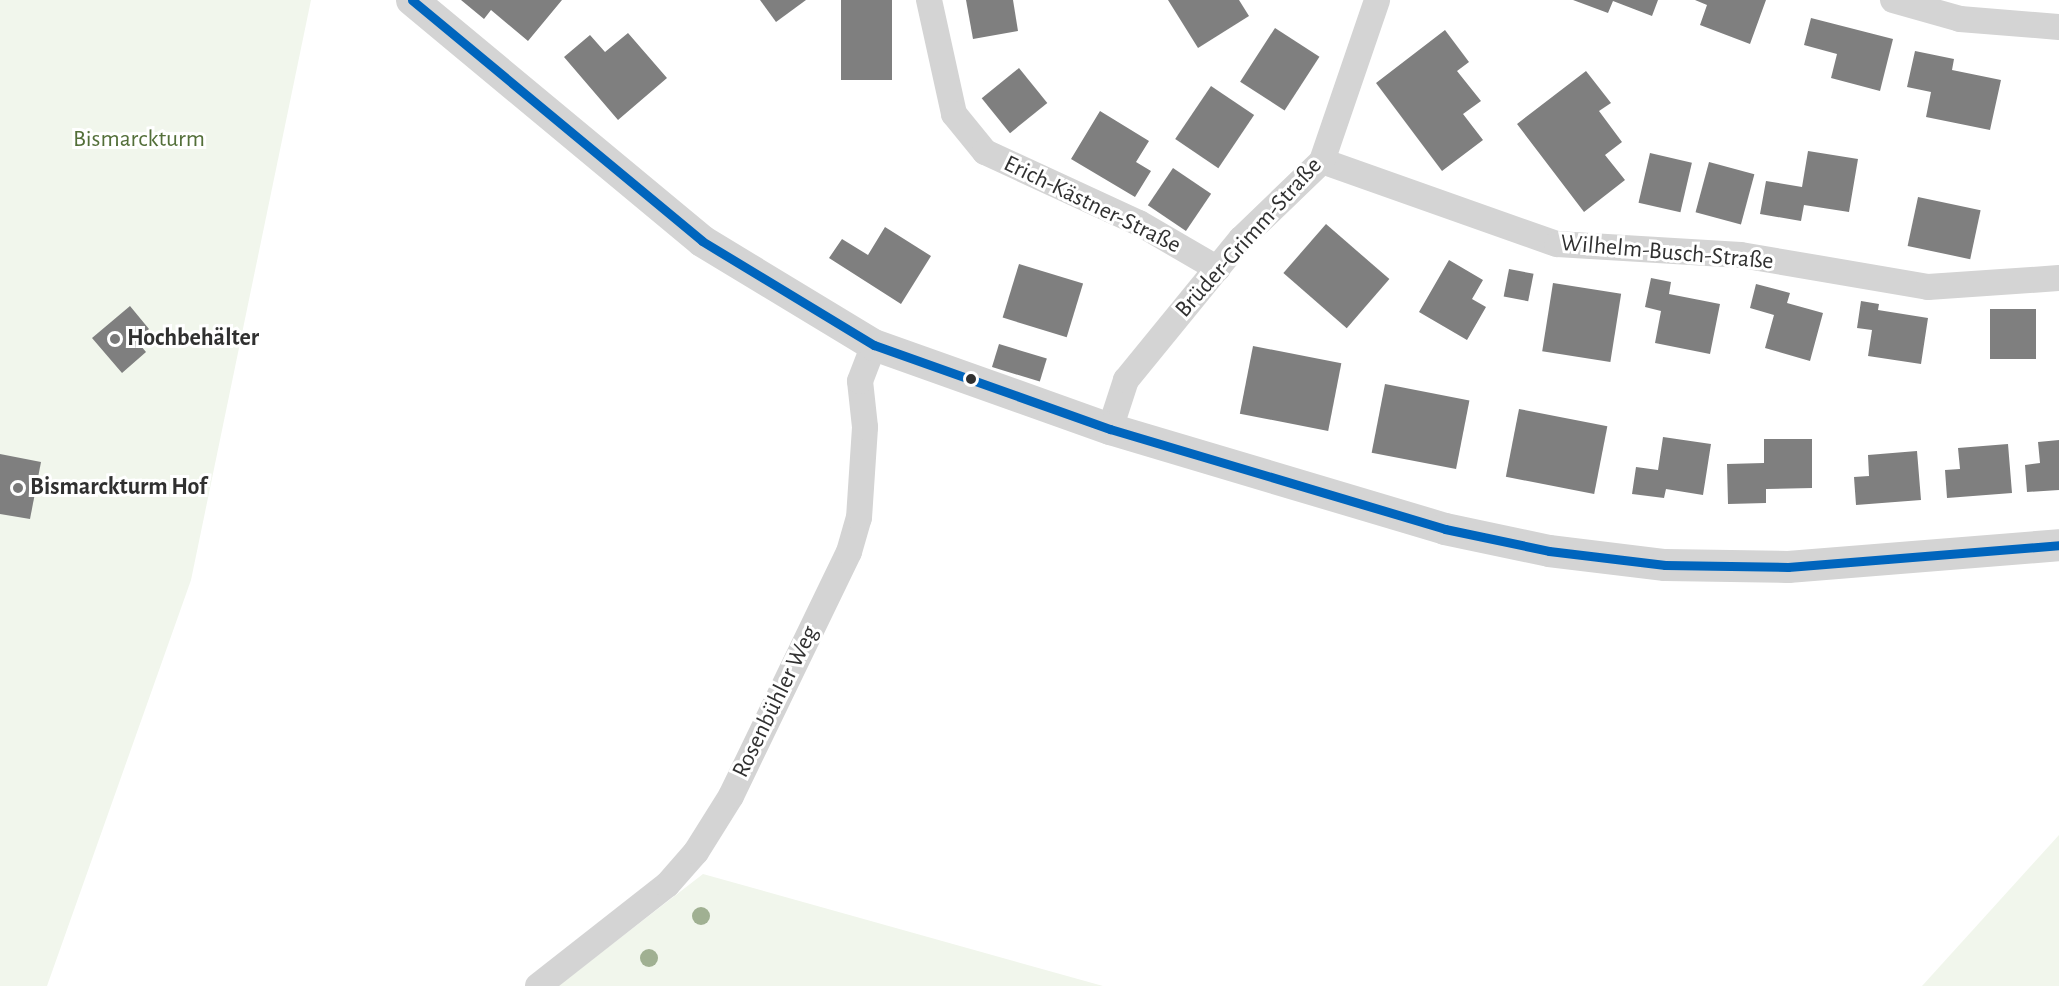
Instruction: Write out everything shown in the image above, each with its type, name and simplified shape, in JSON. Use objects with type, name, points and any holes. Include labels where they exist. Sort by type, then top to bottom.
[{"type":"street","points":[[412,0],[702,241],[874,345],[1110,429],[1445,529],[1549,551],[1665,565],[1788,567],[2059,545]]},
{"type":"street","name":"Erich-Kästner-Straße","points":[[929,0],[954,114],[985,152],[1139,223],[1218,269]]},
{"type":"street","name":"Brüder-Grimm-Straße","points":[[1110,429],[1126,380],[1218,269],[1322,161],[1377,0]]},
{"type":"street","points":[[1893,0],[1960,19],[2059,27]]},
{"type":"street","name":"Wilhelm-Busch-Straße","points":[[1322,161],[1557,244],[1741,255],[1928,287],[2059,278]]},
{"type":"street","name":"Rosenbühler Weg","points":[[538,986],[667,885],[696,852],[731,796],[852,541],[859,518],[865,427],[860,381],[874,345]]},
{"type":"green space","name":"Bismarckturm","points":[[0,0],[311,0],[191,580],[47,986],[0,986]]},
{"type":"green space","points":[[2059,835],[2059,986],[1922,986]]},
{"type":"green space","points":[[703,874],[1103,986],[558,986]]},
{"type":"building","points":[[461,0],[562,0],[528,41],[491,10],[484,19]]},
{"type":"building","points":[[760,0],[806,0],[776,22]]},
{"type":"building","points":[[841,0],[892,0],[892,80],[841,80]]},
{"type":"building","points":[[966,0],[1013,0],[1018,31],[973,39]]},
{"type":"building","points":[[1168,0],[1239,0],[1249,16],[1198,48]]},
{"type":"building","points":[[1573,0],[1658,0],[1652,16],[1613,1],[1608,13]]},
{"type":"building","points":[[1695,0],[1766,0],[1750,44],[1700,25],[1707,5]]},
{"type":"building","points":[[1811,18],[1893,39],[1880,91],[1831,78],[1837,54],[1804,45]]},
{"type":"building","points":[[1275,28],[1319,57],[1285,111],[1240,82]]},
{"type":"building","points":[[1445,30],[1469,62],[1457,71],[1481,101],[1463,114],[1483,140],[1442,171],[1376,83]]},
{"type":"building","points":[[628,33],[667,78],[618,120],[564,57],[590,35],[605,52]]},
{"type":"building","points":[[1915,51],[1954,59],[1952,70],[2001,80],[1990,130],[1926,117],[1931,92],[1907,87]]},
{"type":"building","points":[[1019,68],[1047,103],[1010,133],[982,98]]},
{"type":"building","points":[[1586,71],[1611,103],[1599,111],[1622,142],[1605,155],[1625,180],[1584,212],[1517,124]]},
{"type":"building","points":[[1211,86],[1254,115],[1218,168],[1175,139]]},
{"type":"building","points":[[1100,111],[1149,141],[1136,162],[1151,171],[1135,197],[1071,159]]},
{"type":"building","points":[[1808,151],[1858,159],[1849,212],[1804,205],[1801,221],[1760,214],[1766,181],[1802,187]]},
{"type":"building","points":[[1650,153],[1692,163],[1680,212],[1639,203]]},
{"type":"building","points":[[1709,162],[1754,174],[1741,224],[1696,212]]},
{"type":"building","points":[[1173,168],[1211,194],[1186,231],[1148,205]]},
{"type":"building","points":[[1918,197],[1981,210],[1970,259],[1908,246]]},
{"type":"building","points":[[1326,224],[1389,279],[1347,328],[1283,273]]},
{"type":"building","points":[[885,227],[931,256],[901,304],[829,258],[842,239],[868,255]]},
{"type":"building","points":[[1449,260],[1483,280],[1472,299],[1486,307],[1467,340],[1419,312]]},
{"type":"building","points":[[1019,264],[1083,284],[1067,337],[1003,318]]},
{"type":"building","points":[[1509,269],[1534,274],[1528,301],[1504,296]]},
{"type":"building","points":[[1651,278],[1671,282],[1669,294],[1720,304],[1710,354],[1655,343],[1661,311],[1645,307]]},
{"type":"building","points":[[1553,283],[1621,294],[1610,362],[1542,351]]},
{"type":"building","points":[[1756,284],[1790,293],[1787,303],[1823,313],[1810,361],[1765,348],[1774,315],[1750,308]]},
{"type":"building","points":[[1861,301],[1879,304],[1878,310],[1928,318],[1921,364],[1868,356],[1872,330],[1857,328]]},
{"type":"building","name":"Hochbehälter","points":[[130,306],[149,329],[136,340],[146,352],[122,373],[92,338]]},
{"type":"building","points":[[1990,309],[2036,309],[2036,359],[1990,359]]},
{"type":"building","points":[[999,344],[1047,359],[1040,382],[992,367]]},
{"type":"building","points":[[1253,346],[1341,363],[1328,431],[1240,414]]},
{"type":"building","points":[[1385,384],[1469,400],[1456,469],[1372,453]]},
{"type":"building","points":[[1519,409],[1607,426],[1594,494],[1506,477]]},
{"type":"building","points":[[1663,437],[1711,444],[1703,495],[1666,489],[1664,498],[1632,494],[1636,467],[1658,470]]},
{"type":"building","points":[[1764,439],[1812,439],[1812,488],[1766,489],[1766,503],[1728,504],[1727,464],[1764,463]]},
{"type":"building","points":[[2059,440],[2059,490],[2027,492],[2025,465],[2040,463],[2038,442]]},
{"type":"building","points":[[2008,444],[2012,493],[1947,498],[1945,470],[1960,469],[1958,448]]},
{"type":"building","points":[[1917,451],[1921,500],[1856,505],[1854,477],[1869,476],[1868,455]]},
{"type":"building","name":"Bismarckturm Hof","points":[[0,454],[41,462],[30,519],[0,514]]},
{"type":"transit line","points":[[412,0],[702,241],[874,345],[1110,429],[1445,529],[1549,551],[1665,565],[1788,567],[2059,545]]},
{"type":"place","name":"Hochbehälter","points":[[115,339]]},
{"type":"place","name":"Bismarckturm Hof","points":[[18,488]]}]
